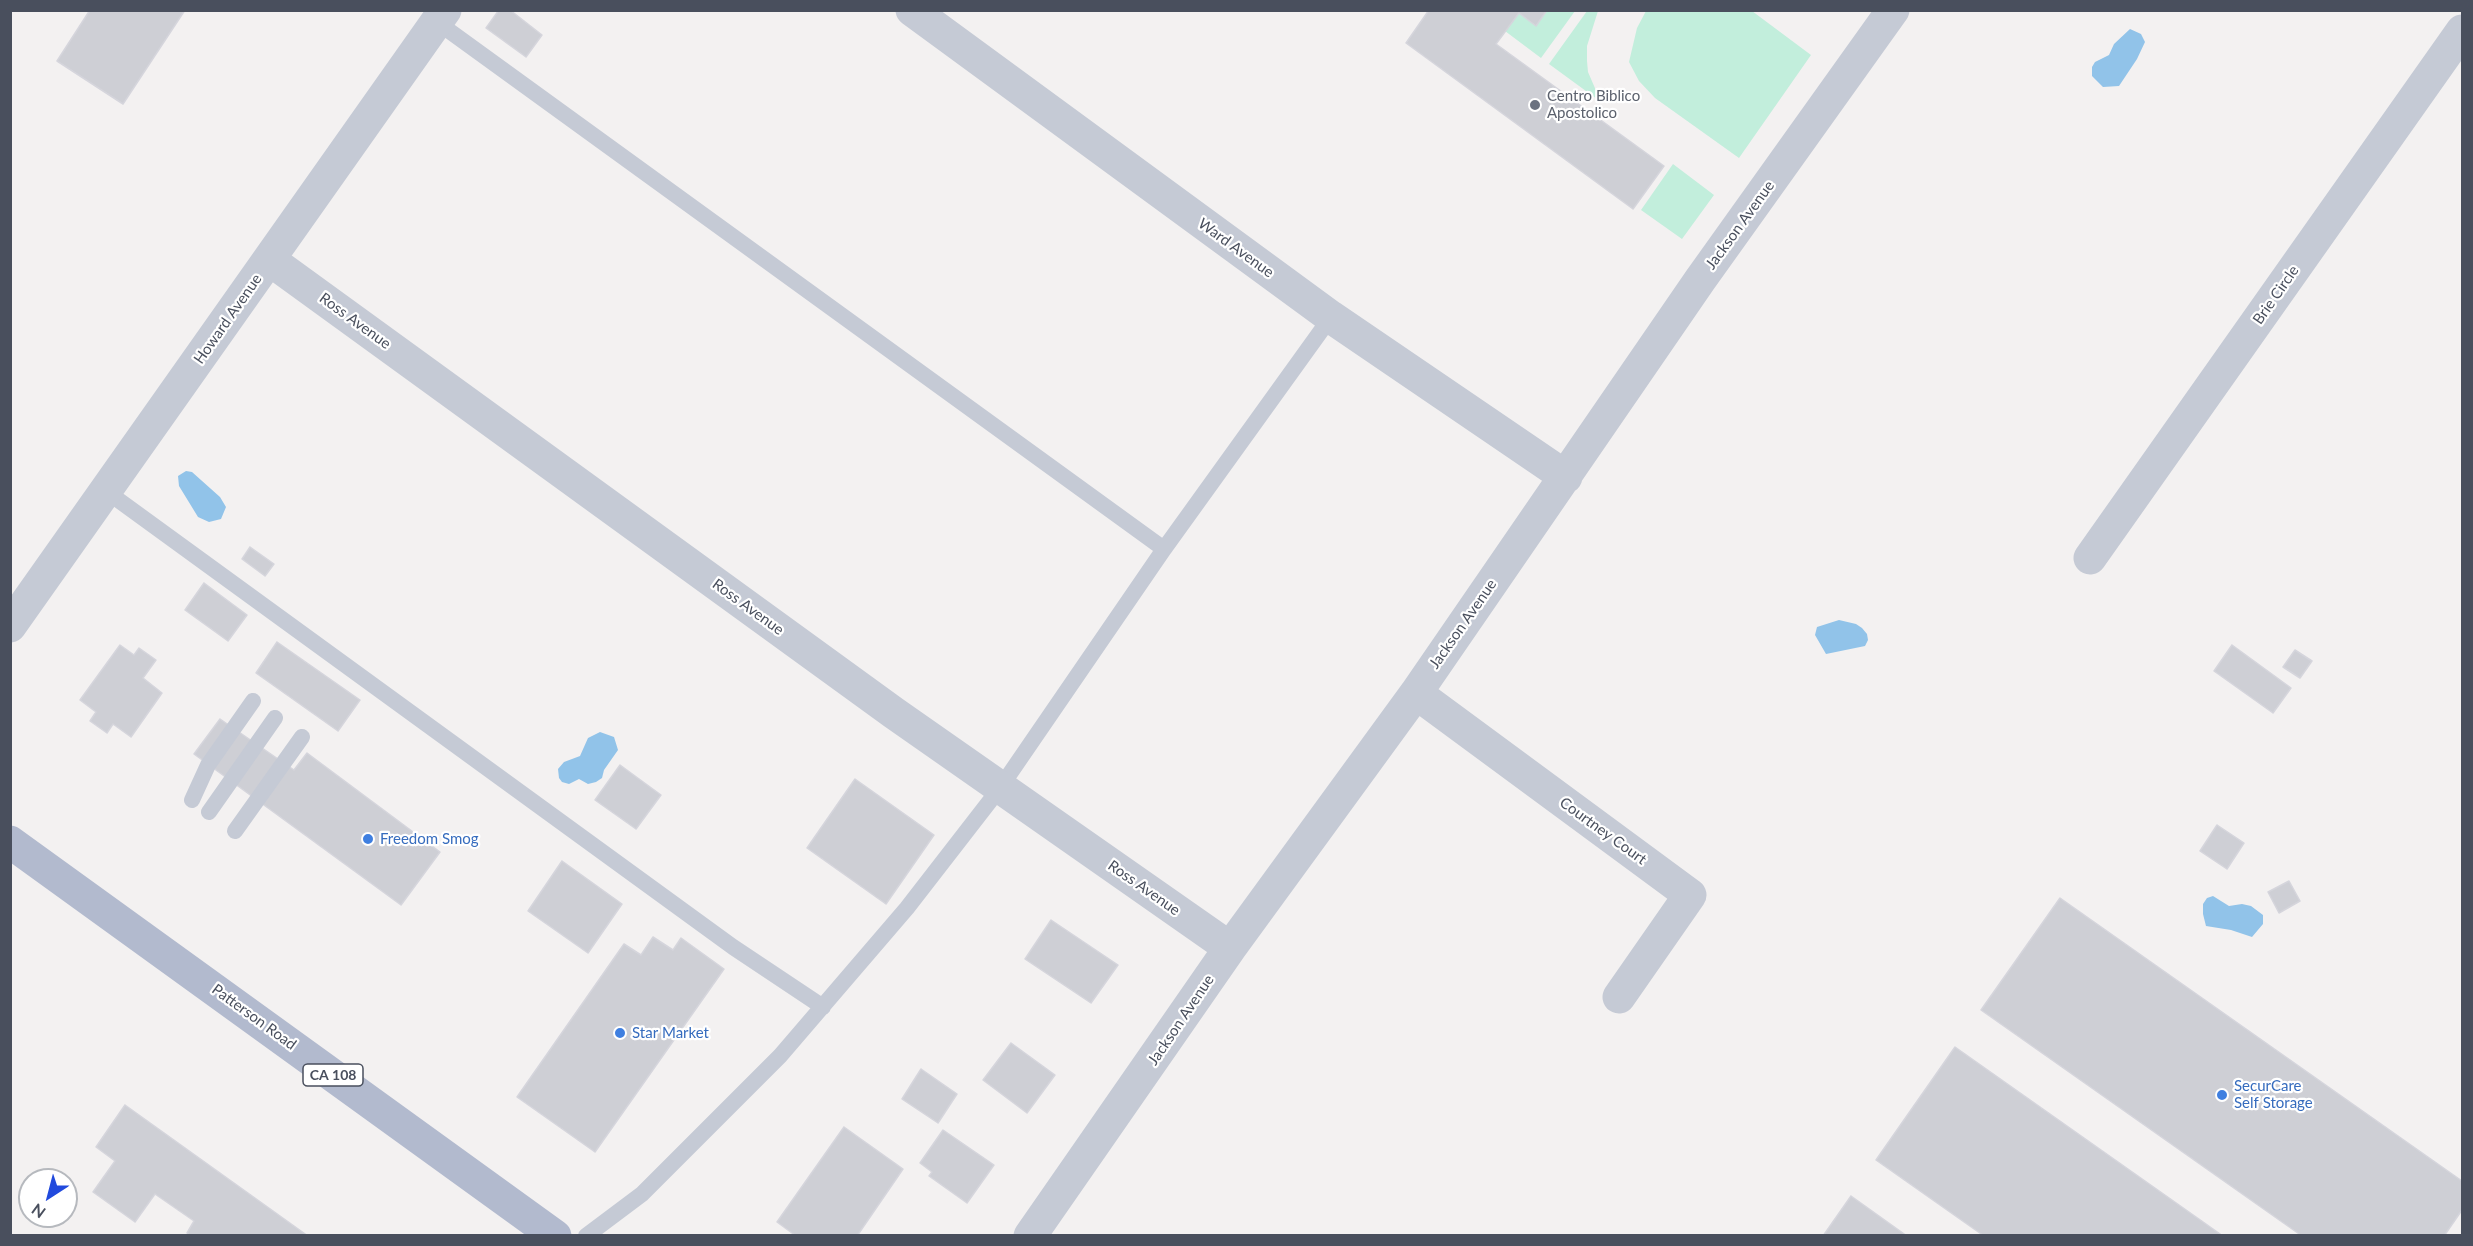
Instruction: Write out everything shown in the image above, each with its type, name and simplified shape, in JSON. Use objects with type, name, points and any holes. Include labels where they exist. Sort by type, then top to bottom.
[{"type":"main road","name":"Patterson Road","points":[[10,842],[555,1236]]},
{"type":"street","name":"Ward Avenue","points":[[912,10],[1331,317],[1566,477]]},
{"type":"street","name":"Jackson Avenue","points":[[1030,1236],[1230,948],[1416,693],[1700,280],[1893,10]]},
{"type":"street","name":"Howard Avenue","points":[[10,626],[441,16]]},
{"type":"street","name":"Brie Circle","points":[[2090,558],[2463,31]]},
{"type":"street","name":"Ross Avenue","points":[[270,260],[1000,788],[1230,948]]},
{"type":"street","name":"Courtney Court","points":[[1416,693],[1690,895],[1619,997]]},
{"type":"lane","points":[[441,16],[1164,549]]},
{"type":"lane","points":[[586,1236],[642,1194],[780,1056],[907,908],[1000,788],[1164,549],[1331,317]]},
{"type":"lane","points":[[106,491],[733,947],[823,1007]]},
{"type":"lane","points":[[192,800],[208,765],[253,701]]},
{"type":"lane","points":[[209,812],[275,718]]},
{"type":"lane","points":[[236,831],[302,737]]},
{"type":"green space","points":[[1547,11],[1575,11],[1541,58],[1505,31],[1519,13],[1536,26]]},
{"type":"green space","points":[[1587,11],[1598,11],[1587,46],[1587,61],[1588,72],[1601,102],[1549,64]]},
{"type":"green space","points":[[1646,11],[1752,11],[1811,55],[1739,158],[1655,98],[1639,81],[1629,62],[1637,28]]},
{"type":"green space","points":[[1673,164],[1714,195],[1682,239],[1641,210]]},
{"type":"water","points":[[2130,29],[2141,34],[2145,42],[2119,86],[2103,87],[2092,76],[2092,67],[2095,62],[2109,55],[2114,44]]},
{"type":"water","points":[[186,471],[192,472],[220,497],[226,507],[221,519],[209,522],[198,517],[179,486],[178,476]]},
{"type":"water","points":[[1839,620],[1856,624],[1862,628],[1868,640],[1865,646],[1826,654],[1815,635],[1817,627]]},
{"type":"water","points":[[600,732],[614,737],[618,750],[604,770],[602,778],[588,784],[579,779],[569,784],[562,782],[558,769],[564,762],[580,756],[588,738]]},
{"type":"water","points":[[2213,896],[2229,906],[2242,904],[2251,906],[2263,915],[2263,924],[2252,937],[2231,930],[2206,926],[2203,904],[2207,898]]},
{"type":"building","points":[[90,10],[185,10],[123,104],[57,61]]},
{"type":"building","points":[[499,10],[510,10],[542,35],[526,57],[486,28]]},
{"type":"building","name":"Centro Biblico Apostolico","points":[[1429,10],[1547,10],[1536,26],[1519,13],[1496,44],[1664,166],[1633,209],[1406,43]]},
{"type":"building","points":[[250,547],[274,564],[265,576],[242,559]]},
{"type":"building","points":[[204,583],[247,615],[228,641],[185,610]]},
{"type":"building","points":[[277,642],[360,700],[338,731],[256,673]]},
{"type":"building","points":[[120,645],[134,655],[139,648],[156,660],[143,678],[162,693],[131,737],[113,724],[107,733],[90,721],[96,712],[80,700]]},
{"type":"building","points":[[2232,645],[2291,688],[2273,713],[2214,671]]},
{"type":"building","points":[[2295,650],[2312,661],[2300,678],[2283,667]]},
{"type":"building","points":[[220,719],[294,770],[307,753],[440,852],[401,905],[194,754]]},
{"type":"building","points":[[620,765],[661,795],[636,829],[595,800]]},
{"type":"building","points":[[855,779],[934,835],[886,904],[807,848]]},
{"type":"building","points":[[2217,825],[2244,843],[2227,869],[2200,851]]},
{"type":"building","points":[[562,861],[622,904],[588,953],[528,911]]},
{"type":"building","points":[[2289,881],[2300,901],[2279,913],[2268,892]]},
{"type":"building","name":"SecurCare Self Storage","points":[[2060,898],[2462,1181],[2462,1210],[2444,1236],[2302,1236],[1981,1010]]},
{"type":"building","points":[[1051,920],[1118,965],[1091,1003],[1025,959]]},
{"type":"building","name":"Star Market","points":[[653,937],[673,950],[681,938],[724,969],[595,1152],[517,1097],[624,944],[641,955]]},
{"type":"building","points":[[1011,1043],[1055,1075],[1027,1113],[983,1080]]},
{"type":"building","points":[[1955,1047],[2223,1236],[1984,1236],[1876,1160]]},
{"type":"building","points":[[921,1069],[957,1094],[938,1123],[902,1099]]},
{"type":"building","points":[[125,1105],[308,1236],[191,1236],[187,1233],[194,1221],[155,1194],[135,1222],[93,1192],[115,1161],[96,1147]]},
{"type":"building","points":[[844,1127],[903,1169],[857,1236],[796,1236],[777,1222]]},
{"type":"building","points":[[943,1130],[994,1165],[967,1203],[929,1176],[932,1172],[920,1163]]},
{"type":"building","points":[[1851,1196],[1907,1236],[1823,1236]]},
{"type":"place","name":"Centro Biblico Apostolico","points":[[1535,105]]},
{"type":"place","name":"Freedom Smog","points":[[368,839]]},
{"type":"place","name":"Star Market","points":[[620,1033]]},
{"type":"place","name":"SecurCare Self Storage","points":[[2222,1095]]}]
